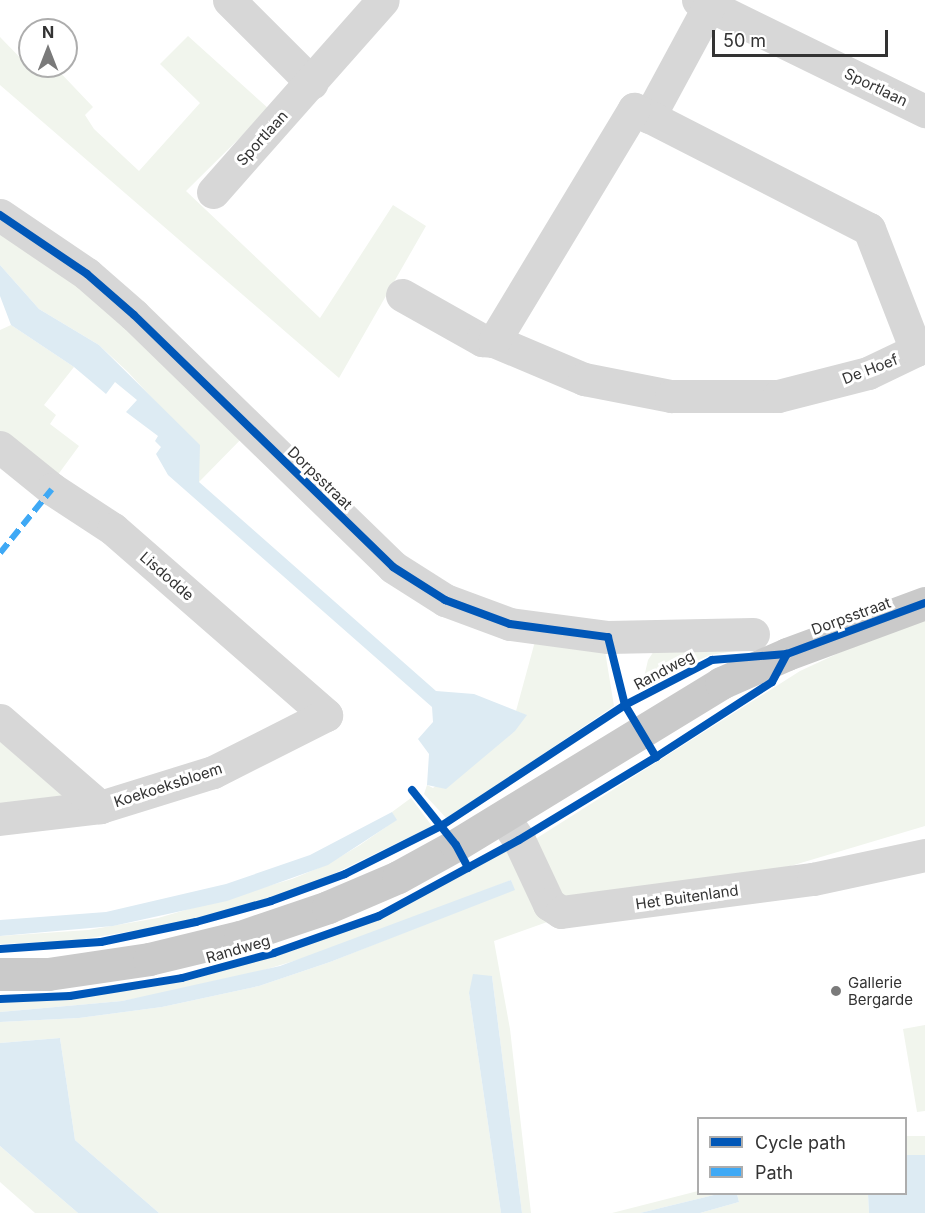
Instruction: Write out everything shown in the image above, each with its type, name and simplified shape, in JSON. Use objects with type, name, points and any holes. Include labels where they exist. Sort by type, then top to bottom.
[{"type":"main road","name":"Dorpsstraat","points":[[787,654],[925,603]]},
{"type":"main road","name":"Randweg","points":[[0,974],[48,974],[149,959],[240,937],[398,877],[503,818],[681,707],[787,654]]},
{"type":"street","points":[[229,0],[312,83]]},
{"type":"street","name":"Sportlaan","points":[[213,192],[312,83],[382,0]]},
{"type":"street","points":[[494,341],[634,109],[649,117],[704,3]]},
{"type":"street","name":"Sportlaan","points":[[704,3],[925,111]]},
{"type":"street","name":"De Hoef","points":[[402,295],[482,340],[494,341],[584,379],[671,396],[722,399],[778,396],[867,373],[916,350],[869,229],[649,117]]},
{"type":"street","name":"Dorpsstraat","points":[[0,215],[87,274],[393,567],[445,600],[510,624],[608,637],[753,634]]},
{"type":"street","name":"Lisdodde","points":[[0,447],[52,489],[113,529],[326,715]]},
{"type":"street","name":"Koekoeksbloem","points":[[0,819],[100,807],[213,772],[326,715]]},
{"type":"street","points":[[0,720],[100,807]]},
{"type":"street","name":"Het Buitenland","points":[[503,818],[519,840],[549,904],[561,912],[813,879],[925,855]]},
{"type":"shaded area","points":[[188,36],[269,109],[186,191],[320,318],[393,205],[426,226],[339,378],[0,85],[0,37],[18,56],[18,78],[65,78],[93,107],[85,115],[94,129],[139,171],[200,103],[160,64]]},
{"type":"shaded area","points":[[0,224],[40,252],[248,432],[199,482],[166,413],[99,345],[39,309],[0,265]]},
{"type":"shaded area","points":[[0,265],[39,309],[99,345],[200,445],[199,482],[436,691],[474,694],[527,715],[515,731],[446,789],[427,785],[429,754],[418,739],[433,722],[432,707],[168,475],[156,454],[161,447],[155,441],[158,436],[126,412],[137,400],[115,382],[106,394],[74,367],[11,325],[0,296]]},
{"type":"shaded area","points":[[11,325],[74,367],[44,405],[56,415],[50,424],[79,446],[57,476],[0,432],[0,330]]},
{"type":"shaded area","points":[[925,613],[925,826],[706,891],[558,898],[526,845],[800,671]]},
{"type":"shaded area","points":[[537,634],[604,645],[614,706],[447,819],[424,794],[427,785],[433,788],[526,715],[516,711]]},
{"type":"shaded area","points":[[768,646],[710,655],[642,686],[648,660],[656,648]]},
{"type":"shaded area","points":[[0,741],[66,799],[0,805]]},
{"type":"shaded area","points":[[411,798],[432,826],[319,881],[222,913],[151,928],[72,941],[0,944],[0,936],[88,930],[158,918],[292,879],[328,864],[360,845],[396,820],[392,812]]},
{"type":"shaded area","points":[[392,812],[397,820],[328,865],[227,901],[113,926],[0,936],[0,920],[106,912],[226,884],[310,855]]},
{"type":"shaded area","points":[[508,848],[550,921],[494,941],[510,1029],[531,1213],[522,1213],[492,976],[469,993],[501,1213],[159,1213],[75,1140],[60,1038],[0,1043],[0,1022],[79,1018],[162,1007],[259,986],[330,962],[514,889],[511,880],[327,951],[231,980],[122,1001],[0,1012],[0,1003],[141,989],[197,978],[292,951],[427,894]]},
{"type":"shaded area","points":[[511,880],[515,890],[330,962],[259,986],[162,1007],[79,1018],[0,1022],[0,1012],[122,1001],[280,966]]},
{"type":"shaded area","points":[[473,974],[492,976],[522,1213],[501,1213],[469,993]]},
{"type":"shaded area","points":[[925,1025],[925,1111],[917,1112],[903,1029]]},
{"type":"shaded area","points":[[60,1038],[75,1140],[159,1213],[78,1213],[0,1146],[0,1043]]},
{"type":"shaded area","points":[[907,1136],[925,1136],[925,1155],[907,1155]]},
{"type":"shaded area","points":[[0,1146],[78,1213],[35,1213],[0,1182]]},
{"type":"shaded area","points":[[907,1155],[925,1155],[925,1213],[869,1213],[868,1195],[907,1195]]},
{"type":"shaded area","points":[[697,1191],[697,1195],[714,1195],[640,1213],[612,1213]]},
{"type":"shaded area","points":[[714,1195],[737,1195],[739,1202],[700,1213],[640,1213]]},
{"type":"shaded area","points":[[737,1195],[868,1195],[869,1213],[700,1213],[739,1202]]},
{"type":"marked path","points":[[0,553],[52,489]]},
{"type":"cycle path","points":[[0,215],[87,274],[134,315],[393,567],[445,600],[510,624],[608,637],[625,705],[656,757]]},
{"type":"cycle path","points":[[0,949],[101,942],[196,922],[271,901],[345,874],[441,826],[625,705],[712,660],[787,654],[925,603]]},
{"type":"cycle path","points":[[0,999],[70,996],[182,978],[274,953],[379,916],[519,840],[656,757],[772,682],[787,654]]},
{"type":"cycle path","points":[[412,790],[456,845],[468,868]]},
{"type":"place","name":"Gallerie Bergarde","points":[[836,991]]}]
